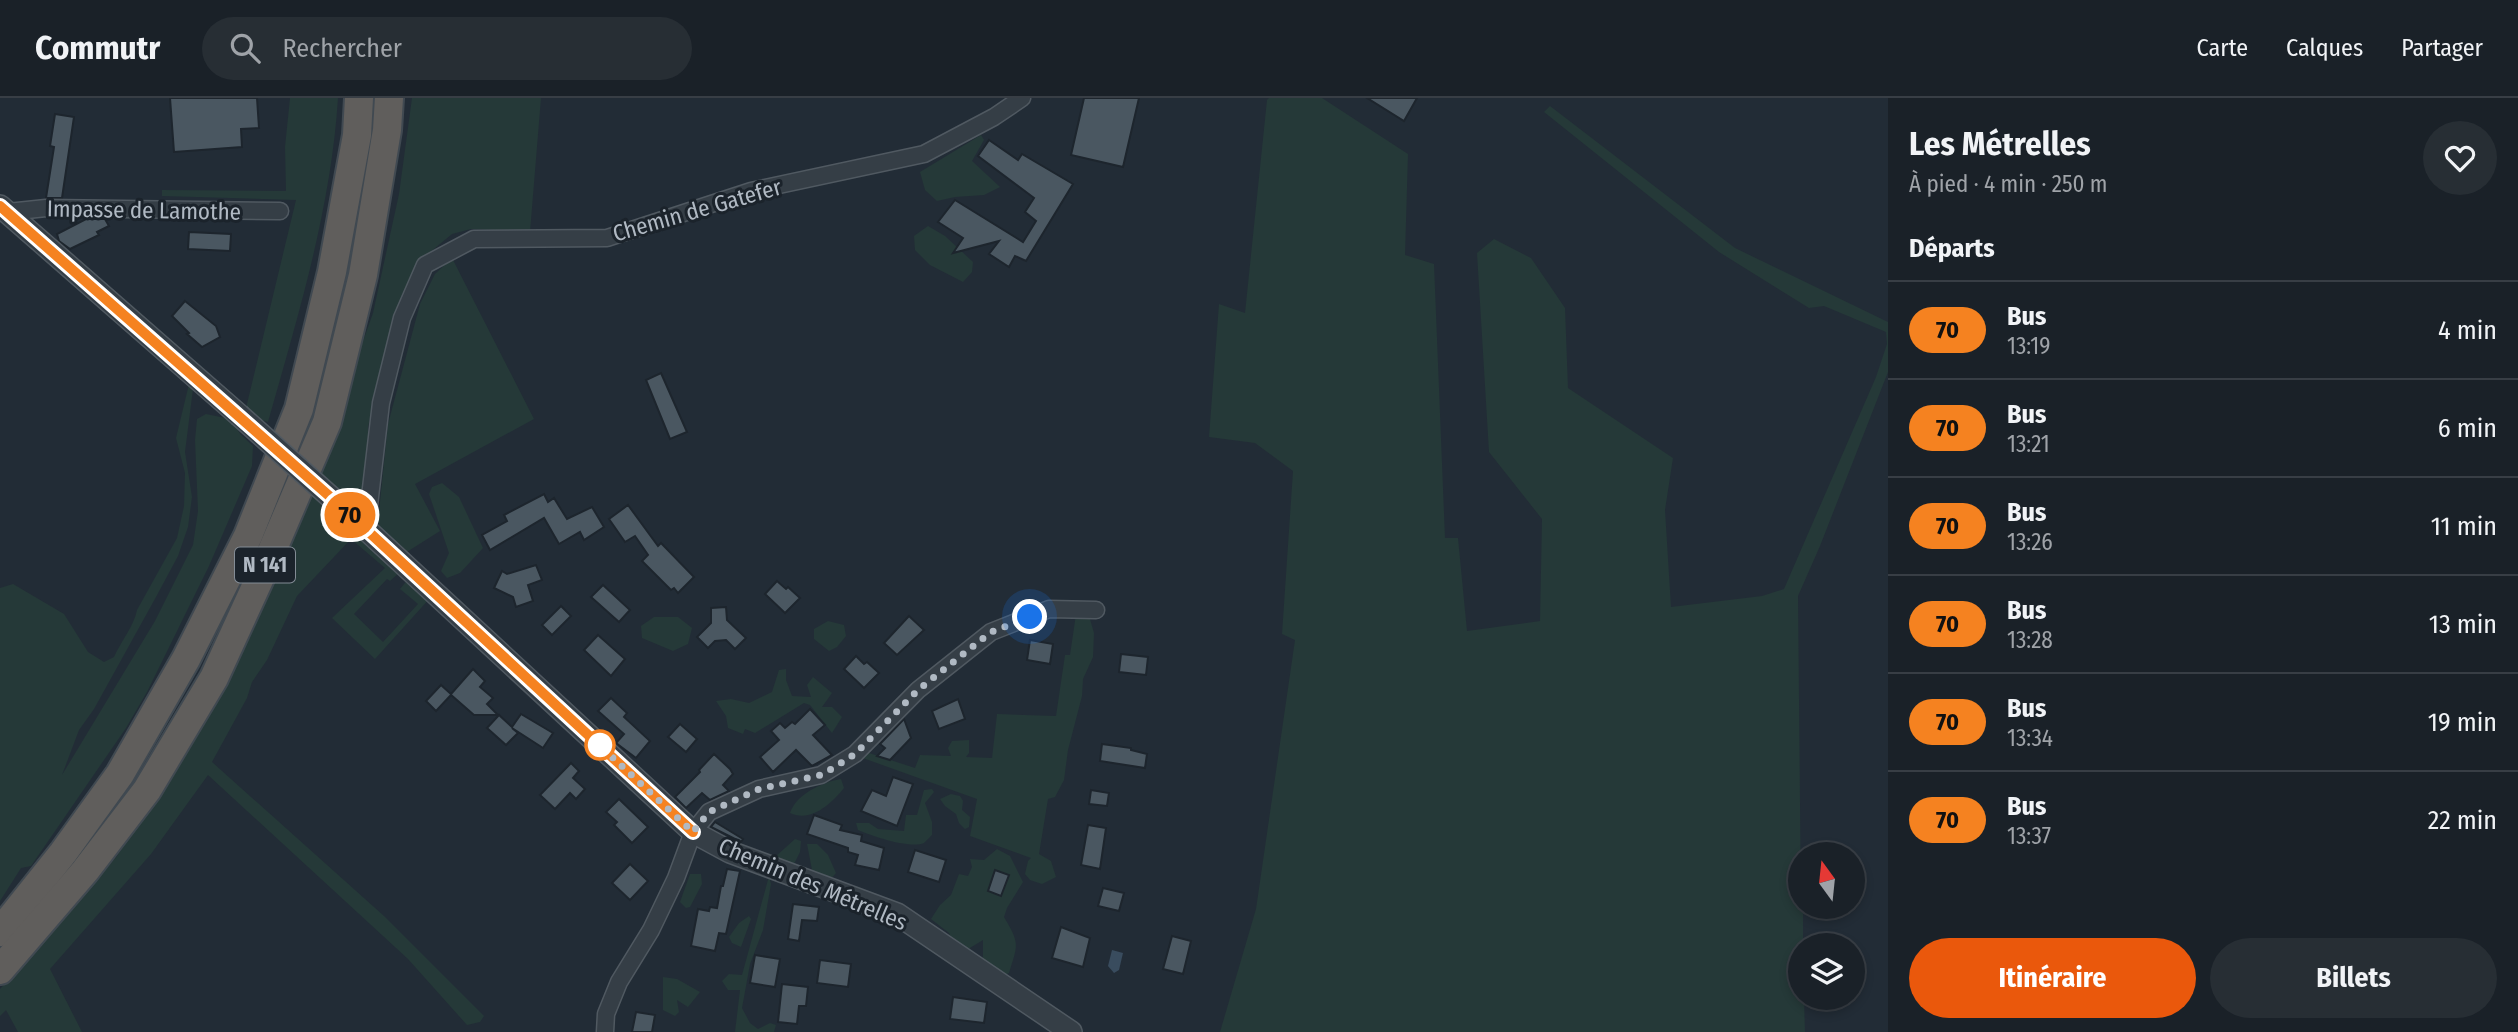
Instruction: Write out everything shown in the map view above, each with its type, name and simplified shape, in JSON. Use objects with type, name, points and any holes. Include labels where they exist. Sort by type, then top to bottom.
[{"type":"highway","name":"N 141","points":[[0,932],[63,853],[120,774],[186,659],[248,536],[299,409],[332,272],[357,135],[359,98]]},
{"type":"highway","name":"N 141","points":[[0,970],[85,871],[147,789],[214,678],[269,558],[327,422],[363,275],[387,130],[389,98]]},
{"type":"street","name":"Chemin de Gatefer","points":[[366,531],[382,403],[402,318],[425,265],[474,239],[607,238],[751,191],[924,155],[994,117],[1022,98]]},
{"type":"street","name":"Chemin des Métrelles","points":[[4,209],[344,509],[693,832],[730,852],[897,914],[1071,1032]]},
{"type":"street","name":"Impasse de Lamothe","points":[[4,209],[280,211]]},
{"type":"street","points":[[605,1032],[606,1014],[619,982],[651,930],[671,889],[693,832],[709,812],[759,789],[821,775],[855,754],[918,690],[991,632],[1049,609],[1096,610]]},
{"type":"green space","points":[[290,98],[338,98],[321,221],[268,422],[258,419],[246,408],[296,200],[162,196],[162,190],[286,191],[285,147]]},
{"type":"green space","points":[[412,98],[541,98],[530,232],[471,229],[452,234],[429,253],[412,273],[382,369],[368,427],[369,465],[366,485],[362,497],[354,502],[344,500],[317,471],[373,313],[399,194]]},
{"type":"green space","points":[[1322,98],[1408,154],[1405,255],[1434,264],[1445,538],[1458,538],[1467,631],[1540,621],[1542,519],[1489,452],[1477,253],[1494,239],[1531,258],[1565,308],[1568,388],[1673,458],[1665,510],[1671,607],[1762,596],[1784,589],[1876,377],[1887,344],[1886,332],[1824,306],[1809,308],[1719,252],[1544,112],[1550,106],[1735,248],[1888,322],[1888,372],[1798,596],[1800,842],[1788,842],[1788,919],[1803,919],[1803,933],[1788,933],[1788,1010],[1804,1010],[1805,1032],[1220,1032],[1256,909],[1295,640],[1282,634],[1293,471],[1255,443],[1209,437],[1219,304],[1245,313],[1267,100]]},
{"type":"green space","points":[[981,135],[984,140],[972,161],[1000,187],[984,195],[937,201],[925,190],[920,172]]},
{"type":"green space","points":[[928,226],[945,236],[973,262],[972,272],[963,282],[930,265],[915,250],[914,236]]},
{"type":"green space","points":[[452,258],[534,419],[415,484],[440,531],[402,555],[381,533],[378,521],[388,424],[420,304],[435,274]]},
{"type":"green space","points":[[189,384],[193,389],[185,452],[192,497],[188,527],[178,556],[156,597],[94,709],[79,730],[62,775],[155,621],[193,545],[198,511],[195,440],[197,419],[206,414],[230,419],[253,446],[252,466],[209,566],[147,692],[126,728],[31,866],[21,868],[0,901],[0,588],[13,584],[64,614],[88,652],[104,662],[114,657],[177,538],[184,506],[185,473],[176,438]]},
{"type":"green space","points":[[442,483],[459,497],[483,548],[460,573],[447,578],[441,571],[449,553],[429,494],[432,487]]},
{"type":"green space","points":[[309,492],[401,571],[390,581],[387,579],[354,614],[383,642],[418,604],[400,589],[409,578],[431,597],[375,659],[332,618],[385,568],[351,539],[297,596],[267,660],[252,682],[247,698],[212,762],[384,916],[484,1016],[480,1022],[467,1025],[408,959],[208,775],[151,854],[50,969],[82,1032],[18,1032],[6,1010],[0,1016],[0,989],[117,856],[167,780]]},
{"type":"green space","points":[[1083,613],[1090,619],[1094,633],[1093,657],[1083,679],[1082,696],[1068,750],[1064,780],[1055,797],[1048,799],[1039,854],[1051,861],[1056,877],[1042,884],[1030,880],[1025,874],[1031,858],[970,836],[977,799],[860,757],[863,751],[915,768],[920,755],[951,756],[948,748],[952,741],[969,740],[969,753],[966,757],[992,758],[997,714],[1056,716],[1065,655],[1070,655],[1076,614]]},
{"type":"green space","points":[[654,617],[678,617],[692,628],[688,644],[673,651],[642,638],[641,626]]},
{"type":"green space","points":[[828,621],[844,625],[846,636],[837,647],[829,651],[814,639],[814,629]]},
{"type":"green space","points":[[786,669],[786,680],[792,696],[811,697],[807,685],[813,677],[832,693],[822,707],[832,707],[842,717],[832,733],[810,705],[804,703],[755,733],[745,729],[743,734],[728,728],[726,716],[716,701],[731,699],[749,703],[772,692],[779,670]]},
{"type":"green space","points":[[841,779],[844,788],[820,810],[806,815],[790,813],[798,800],[811,790]]},
{"type":"green space","points":[[932,789],[934,792],[925,803],[932,822],[932,835],[924,843],[900,843],[858,830],[856,823],[869,823],[878,829],[904,831],[906,815],[917,815],[924,790]]},
{"type":"green space","points":[[951,794],[960,796],[963,801],[962,810],[970,817],[969,827],[965,829],[956,814],[940,799]]},
{"type":"green space","points":[[795,839],[801,841],[800,852],[793,866],[777,866],[775,857]]},
{"type":"green space","points":[[807,844],[817,844],[828,855],[836,873],[829,881],[814,880]]},
{"type":"green space","points":[[997,849],[1010,856],[1023,882],[1004,917],[1013,933],[1016,950],[1009,973],[1000,977],[983,964],[983,940],[965,951],[955,947],[949,933],[931,919],[951,895],[959,874],[968,876],[972,867],[970,859],[984,860]]},
{"type":"green space","points":[[690,874],[701,874],[702,884],[690,907],[686,908],[680,902]]},
{"type":"green space","points":[[769,876],[771,884],[763,930],[750,964],[742,1008],[750,1023],[758,1029],[770,1023],[776,1025],[774,1032],[735,1032],[740,990],[728,990],[722,981],[729,974],[742,975]]},
{"type":"green space","points":[[749,916],[751,919],[741,947],[732,943],[729,937],[739,923]]},
{"type":"green space","points":[[663,977],[677,979],[700,992],[688,1007],[677,1000],[679,1012],[675,1016],[663,1010]]},
{"type":"water","points":[[1112,950],[1123,953],[1119,970],[1114,973],[1108,966]]},
{"type":"building","points":[[170,98],[257,98],[259,128],[241,129],[242,147],[174,152]]},
{"type":"building","points":[[1084,98],[1139,98],[1123,167],[1071,155]]},
{"type":"building","points":[[1367,98],[1417,98],[1404,121]]},
{"type":"building","points":[[55,114],[74,117],[62,198],[46,198],[54,147],[50,146]]},
{"type":"building","points":[[989,140],[1018,160],[1022,154],[1073,184],[1026,261],[1015,256],[1009,267],[989,254],[999,241],[953,253],[963,238],[938,222],[955,200],[1023,242],[1036,221],[1025,212],[1034,198],[978,156]]},
{"type":"building","points":[[86,219],[105,219],[109,226],[97,232],[99,235],[70,249],[59,241],[57,234]]},
{"type":"building","points":[[189,232],[231,234],[230,251],[188,249]]},
{"type":"building","points":[[185,301],[216,326],[220,337],[202,347],[187,334],[189,333],[172,316]]},
{"type":"building","points":[[661,373],[687,432],[670,439],[646,380]]},
{"type":"building","points":[[544,494],[548,502],[554,498],[567,519],[592,507],[604,527],[584,540],[580,532],[559,544],[544,518],[490,550],[482,535],[507,521],[504,515]]},
{"type":"building","points":[[628,505],[658,546],[661,543],[694,577],[678,593],[674,588],[671,590],[642,561],[648,555],[635,536],[625,542],[609,519]]},
{"type":"building","points":[[536,565],[542,580],[528,585],[533,601],[516,607],[513,597],[494,588],[502,571],[507,574]]},
{"type":"building","points":[[777,581],[800,598],[785,613],[765,594]]},
{"type":"building","points":[[603,585],[630,610],[619,622],[591,597]]},
{"type":"building","points":[[561,606],[571,616],[552,635],[542,625]]},
{"type":"building","points":[[726,607],[727,620],[746,638],[735,649],[726,640],[715,641],[708,648],[697,637],[711,623],[711,608]]},
{"type":"building","points":[[909,616],[924,630],[897,655],[884,643]]},
{"type":"building","points":[[598,635],[625,659],[611,676],[584,650]]},
{"type":"building","points":[[1030,640],[1053,644],[1050,664],[1027,660]]},
{"type":"building","points":[[1121,654],[1148,657],[1146,675],[1119,672]]},
{"type":"building","points":[[856,656],[879,673],[864,688],[844,669]]},
{"type":"building","points":[[473,669],[485,681],[480,687],[493,698],[487,704],[498,715],[474,715],[451,695],[436,711],[426,701],[441,685],[451,694]]},
{"type":"building","points":[[611,698],[627,713],[624,717],[650,741],[636,758],[616,743],[624,734],[598,711]]},
{"type":"building","points":[[958,699],[965,719],[939,729],[932,711]]},
{"type":"building","points":[[810,709],[825,725],[813,735],[832,755],[812,766],[796,750],[773,772],[760,757],[779,740],[771,731],[780,723],[785,728],[792,722],[795,724]]},
{"type":"building","points":[[521,714],[553,733],[543,748],[512,728],[518,733],[506,745],[487,728],[499,715],[512,727]]},
{"type":"building","points":[[904,719],[911,738],[890,760],[877,756],[885,748],[880,744]]},
{"type":"building","points":[[680,724],[697,739],[686,752],[668,737]]},
{"type":"building","points":[[1102,744],[1131,748],[1147,754],[1145,768],[1100,761]]},
{"type":"building","points":[[714,754],[733,774],[723,785],[729,791],[710,800],[702,793],[686,808],[675,797]]},
{"type":"building","points":[[571,763],[579,771],[573,778],[585,789],[576,799],[570,793],[555,809],[540,795]]},
{"type":"building","points":[[893,777],[913,784],[897,826],[861,811],[872,790],[886,796]]},
{"type":"building","points":[[1091,790],[1109,793],[1107,806],[1089,804]]},
{"type":"building","points":[[619,799],[648,827],[632,843],[614,825],[617,822],[606,812]]},
{"type":"building","points":[[814,815],[842,825],[840,830],[862,835],[861,841],[884,848],[879,870],[855,865],[858,855],[848,852],[848,848],[807,834]]},
{"type":"building","points":[[715,822],[743,839],[741,842],[711,827]]},
{"type":"building","points":[[1088,825],[1106,828],[1100,869],[1081,865]]},
{"type":"building","points":[[915,850],[946,860],[939,882],[908,872]]},
{"type":"building","points":[[630,864],[648,881],[630,900],[612,883]]},
{"type":"building","points":[[727,869],[740,871],[726,934],[719,933],[715,951],[691,946],[698,909],[709,911],[710,907],[717,908]]},
{"type":"building","points":[[995,870],[1009,875],[1001,896],[988,891]]},
{"type":"building","points":[[1103,888],[1124,893],[1119,911],[1098,906]]},
{"type":"building","points":[[793,904],[819,907],[817,921],[802,920],[799,941],[788,939]]},
{"type":"building","points":[[1061,927],[1090,938],[1083,967],[1052,958]]},
{"type":"building","points":[[1172,936],[1191,941],[1183,974],[1163,969]]},
{"type":"building","points":[[755,955],[780,959],[775,987],[750,983]]},
{"type":"building","points":[[820,960],[851,964],[848,987],[817,983]]},
{"type":"building","points":[[782,984],[808,987],[806,1006],[799,1006],[797,1024],[778,1022]]},
{"type":"building","points":[[953,997],[987,1002],[984,1023],[950,1019]]},
{"type":"building","points":[[636,1012],[655,1015],[652,1032],[632,1032]]},
{"type":"bus line","name":"70","points":[[0,206],[344,509],[693,832]]},
{"type":"route","points":[[600,745],[597,743],[693,832],[709,812],[759,789],[821,775],[838,765],[855,754],[918,690],[991,632],[1030,617]]}]
